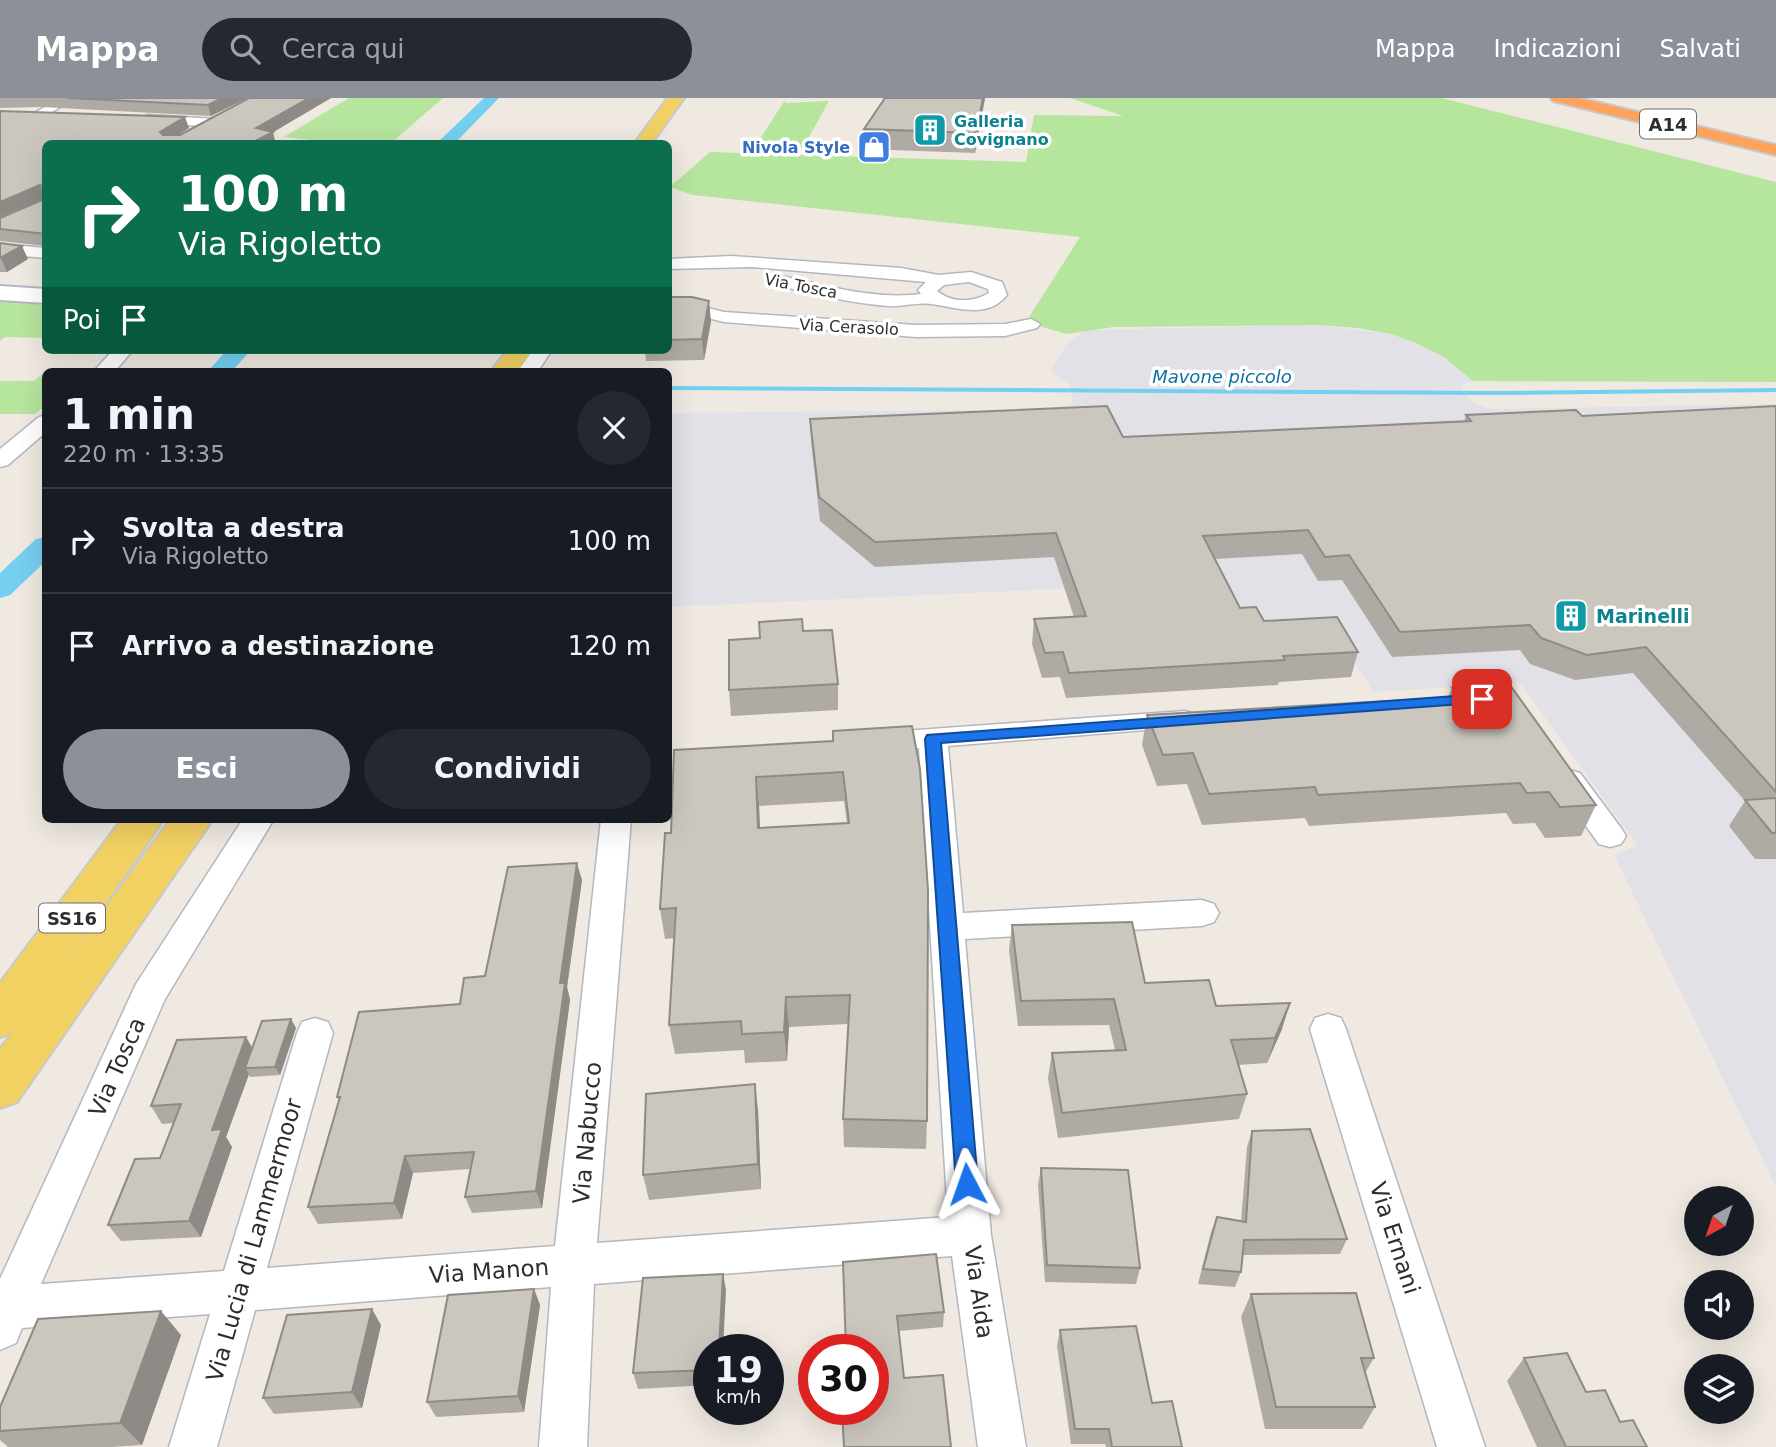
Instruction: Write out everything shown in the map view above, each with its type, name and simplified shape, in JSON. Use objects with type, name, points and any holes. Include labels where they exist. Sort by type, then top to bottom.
[{"type":"highway","name":"A14","points":[[1559,98],[1776,150]]},
{"type":"highway","name":"A14","points":[[1597,98],[1776,140]]},
{"type":"main road","points":[[645,140],[677,98]]},
{"type":"main road","points":[[663,140],[691,98]]},
{"type":"main road","name":"SS16","points":[[0,1018],[141,823]]},
{"type":"main road","name":"SS16","points":[[0,1087],[189,823]]},
{"type":"street","points":[[0,138],[70,98]]},
{"type":"street","points":[[14,115],[68,115]]},
{"type":"street","points":[[136,119],[223,120],[192,134]]},
{"type":"street","points":[[0,249],[42,253]]},
{"type":"street","points":[[672,249],[782,265]]},
{"type":"street","points":[[672,263],[691,261],[782,265],[910,273],[939,280],[971,277],[990,282],[999,290],[998,295],[985,302]]},
{"type":"street","name":"Via Tosca","points":[[672,282],[733,276],[807,285],[871,300],[933,298],[963,305],[985,302]]},
{"type":"street","points":[[933,298],[929,294],[928,286],[939,280]]},
{"type":"street","points":[[0,293],[42,296]]},
{"type":"street","name":"Via Cerasolo","points":[[672,304],[724,317],[916,331],[1005,330],[1031,324],[985,302]]},
{"type":"street","points":[[107,368],[120,354]]},
{"type":"street","points":[[0,460],[42,424]]},
{"type":"street","points":[[849,744],[1207,719]]},
{"type":"street","name":"Via Aida","points":[[933,739],[970,1235],[1002,1447]]},
{"type":"street","points":[[1556,761],[1610,836]]},
{"type":"street","name":"Via Tosca","points":[[4,1318],[149,994],[256,823]]},
{"type":"street","name":"Via Nabucco","points":[[563,1447],[574,1265],[616,823]]},
{"type":"street","points":[[949,927],[1202,913]]},
{"type":"street","name":"Via Ernani","points":[[1328,1029],[1461,1447]]},
{"type":"street","name":"Via Lucia di Lammermoor","points":[[193,1447],[315,1033]]},
{"type":"street","name":"Via Manon","points":[[4,1318],[239,1291],[970,1235]]},
{"type":"shaded area","points":[[1318,325],[1391,334],[1444,357],[1469,375],[1473,381],[1460,386],[1474,403],[1491,409],[1776,404],[1776,1187],[1614,855],[1638,846],[1520,683],[1373,692],[1336,628],[1253,632],[1224,581],[672,607],[672,413],[1061,409],[1070,406],[1073,399],[1070,384],[1054,375],[1051,369],[1066,345],[1086,330]]},
{"type":"green space","points":[[349,98],[443,98],[394,140],[312,140],[284,137]]},
{"type":"green space","points":[[1070,98],[1442,98],[1776,182],[1776,382],[1473,381],[1444,357],[1416,343],[1391,334],[1318,325],[1114,327],[1066,334],[1026,322],[1080,237],[693,195],[672,188],[710,152],[1026,162],[1034,115],[1123,116]]},
{"type":"green space","points":[[785,100],[785,103],[829,101],[805,144],[807,147],[799,147],[800,144],[764,142],[756,145]]},
{"type":"green space","points":[[0,301],[42,304],[42,338],[5,337],[0,341]]},
{"type":"green space","points":[[42,374],[42,408],[35,414],[0,414],[0,381],[34,381]]},
{"type":"building","points":[[68,98],[222,98],[208,105]]},
{"type":"building","points":[[249,98],[309,98],[256,128],[273,132],[257,140],[42,140],[42,186],[0,202],[0,111],[185,117],[160,132],[163,135],[180,135]]},
{"type":"building","points":[[885,98],[983,98],[976,133],[864,129]]},
{"type":"building","points":[[42,200],[42,234],[0,229],[0,218]]},
{"type":"building","points":[[0,243],[22,246],[0,258]]},
{"type":"building","points":[[672,297],[692,297],[709,301],[702,339],[672,340]]},
{"type":"building","name":"Marinelli","points":[[1107,406],[1123,437],[1471,421],[1466,415],[1576,410],[1582,416],[1776,406],[1776,792],[1646,647],[1587,655],[1541,638],[1530,625],[1400,632],[1349,555],[1325,557],[1308,530],[1203,536],[1240,608],[1256,607],[1264,621],[1337,617],[1358,652],[1283,656],[1285,660],[1069,673],[1063,652],[1045,653],[1034,619],[1086,616],[1056,533],[875,542],[819,497],[810,419]]},
{"type":"building","points":[[802,619],[803,631],[832,630],[838,684],[729,690],[729,640],[760,638],[759,622]]},
{"type":"building","points":[[1510,685],[1596,805],[1560,807],[1549,792],[1527,793],[1520,783],[1318,795],[1315,787],[1209,794],[1193,753],[1163,755],[1147,715],[1457,697],[1452,688]]},
{"type":"building","points":[[912,726],[920,769],[928,890],[927,1121],[843,1119],[850,995],[786,997],[784,1032],[742,1034],[741,1021],[669,1025],[676,908],[660,909],[665,833],[671,833],[672,823],[674,750],[833,741],[833,731]],"holes":[[[843,772],[849,823],[758,828],[756,777]]]},
{"type":"building","points":[[1776,798],[1776,833],[1772,833],[1745,800]]},
{"type":"building","points":[[577,863],[560,983],[565,983],[536,1191],[465,1197],[474,1152],[405,1156],[394,1203],[308,1207],[340,1097],[337,1097],[359,1012],[460,1004],[464,978],[485,976],[508,867]]},
{"type":"building","points":[[1132,922],[1145,983],[1209,980],[1216,1006],[1290,1003],[1275,1038],[1231,1040],[1247,1094],[1062,1113],[1052,1053],[1126,1050],[1114,999],[1021,1001],[1012,925]]},
{"type":"building","points":[[291,1019],[275,1067],[245,1068],[262,1021]]},
{"type":"building","points":[[246,1037],[212,1130],[222,1129],[189,1221],[108,1225],[135,1159],[160,1158],[181,1104],[151,1106],[177,1040]]},
{"type":"building","points":[[755,1084],[758,1164],[643,1175],[646,1094]]},
{"type":"building","points":[[1310,1129],[1347,1239],[1244,1240],[1241,1272],[1203,1269],[1217,1217],[1246,1222],[1252,1131]]},
{"type":"building","points":[[1041,1168],[1128,1170],[1140,1268],[1047,1265]]},
{"type":"building","points":[[936,1254],[944,1312],[897,1316],[904,1378],[943,1375],[951,1447],[844,1447],[843,1425],[889,1425],[889,1334],[845,1334],[843,1262]]},
{"type":"building","points":[[723,1274],[720,1334],[693,1334],[693,1371],[633,1373],[643,1278]]},
{"type":"building","points":[[534,1289],[518,1396],[427,1402],[448,1295]]},
{"type":"building","points":[[1356,1293],[1374,1358],[1361,1358],[1375,1407],[1276,1407],[1251,1294]]},
{"type":"building","points":[[372,1309],[352,1392],[263,1398],[287,1315]]},
{"type":"building","points":[[161,1311],[120,1423],[0,1431],[0,1407],[38,1319]]},
{"type":"building","points":[[1136,1326],[1152,1403],[1172,1401],[1182,1447],[1112,1447],[1109,1429],[1075,1429],[1060,1330]]},
{"type":"building","points":[[1567,1353],[1586,1392],[1605,1390],[1620,1422],[1633,1420],[1647,1447],[1566,1447],[1524,1358]]},
{"type":"waterway","points":[[448,140],[492,98]]},
{"type":"waterway","points":[[222,368],[236,354]]},
{"type":"waterway","name":"Mavone piccolo","points":[[672,388],[1496,393],[1776,390]]},
{"type":"waterway","points":[[0,589],[42,549]]},
{"type":"place","name":"Galleria Covignano","points":[[930,130]]},
{"type":"place","name":"Nivola Style","points":[[874,147]]},
{"type":"place","name":"Marinelli","points":[[1571,616]]},
{"type":"route","points":[[967,1184],[933,739],[1482,699]]}]
